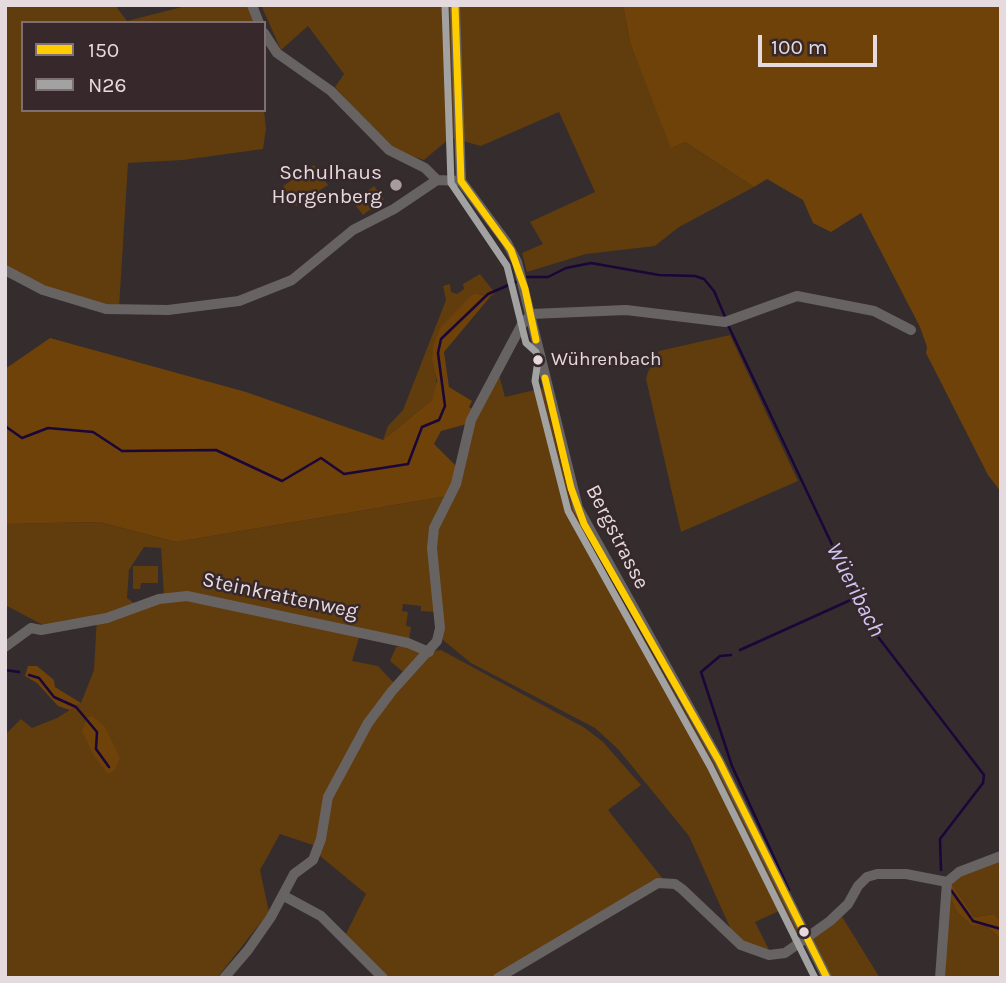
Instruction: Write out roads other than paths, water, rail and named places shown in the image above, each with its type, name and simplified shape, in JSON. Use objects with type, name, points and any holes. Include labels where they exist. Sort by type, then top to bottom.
[{"type":"street","points":[[5,270],[43,290],[106,309],[168,310],[239,301],[292,280],[353,230],[394,209],[437,180],[461,181],[455,5]]},
{"type":"street","points":[[266,36],[277,53],[331,91],[388,150],[425,168],[437,180]]},
{"type":"street","name":"Bergstrasse","points":[[461,181],[511,250],[531,314],[570,488],[584,524],[719,761],[827,978]]},
{"type":"street","points":[[224,978],[248,950],[284,896],[294,874],[313,860],[321,839],[328,797],[368,723],[391,691],[437,641],[440,628],[432,548],[434,528],[456,484],[471,420],[521,326],[531,314],[626,310],[669,313],[716,323],[738,319],[777,301],[797,296],[874,311],[911,330]]},
{"type":"street","name":"Steinkrattenweg","points":[[5,647],[31,628],[41,630],[107,618],[159,599],[187,596],[396,641],[429,652]]},
{"type":"street","points":[[940,978],[947,882],[959,872],[1001,856]]},
{"type":"street","points":[[498,978],[658,883],[674,884],[682,889],[730,936],[749,950],[769,955],[785,953],[842,910],[867,877],[877,874],[906,874],[947,882]]},
{"type":"street","points":[[284,896],[321,916],[383,978]]},
{"type":"waterway","name":"Wüeribach","points":[[527,277],[548,277],[566,268],[591,263],[659,275],[695,276],[704,279],[714,291],[726,319]]},
{"type":"waterway","name":"Wüeribach","points":[[5,426],[22,438],[48,428],[93,432],[122,451],[216,450],[282,481],[321,458],[344,474],[408,464],[422,427],[439,420],[445,406],[438,353],[441,339],[488,294],[518,281]]},
{"type":"waterway","name":"Wüeribach","points":[[728,325],[872,629],[984,775],[983,783],[940,839],[941,870]]},
{"type":"waterway","points":[[740,650],[855,598]]},
{"type":"waterway","points":[[731,655],[720,656],[701,672],[732,766],[789,890]]},
{"type":"waterway","points":[[5,670],[19,672]]},
{"type":"waterway","points":[[29,675],[39,678],[54,697],[76,707],[97,732],[96,749],[109,767]]},
{"type":"waterway","name":"Wüeribach","points":[[951,890],[973,921],[1001,929]]},
{"type":"place","name":"Schulhaus Horgenberg","points":[[396,185]]},
{"type":"place","name":"Wührenbach","points":[[538,360]]}]
